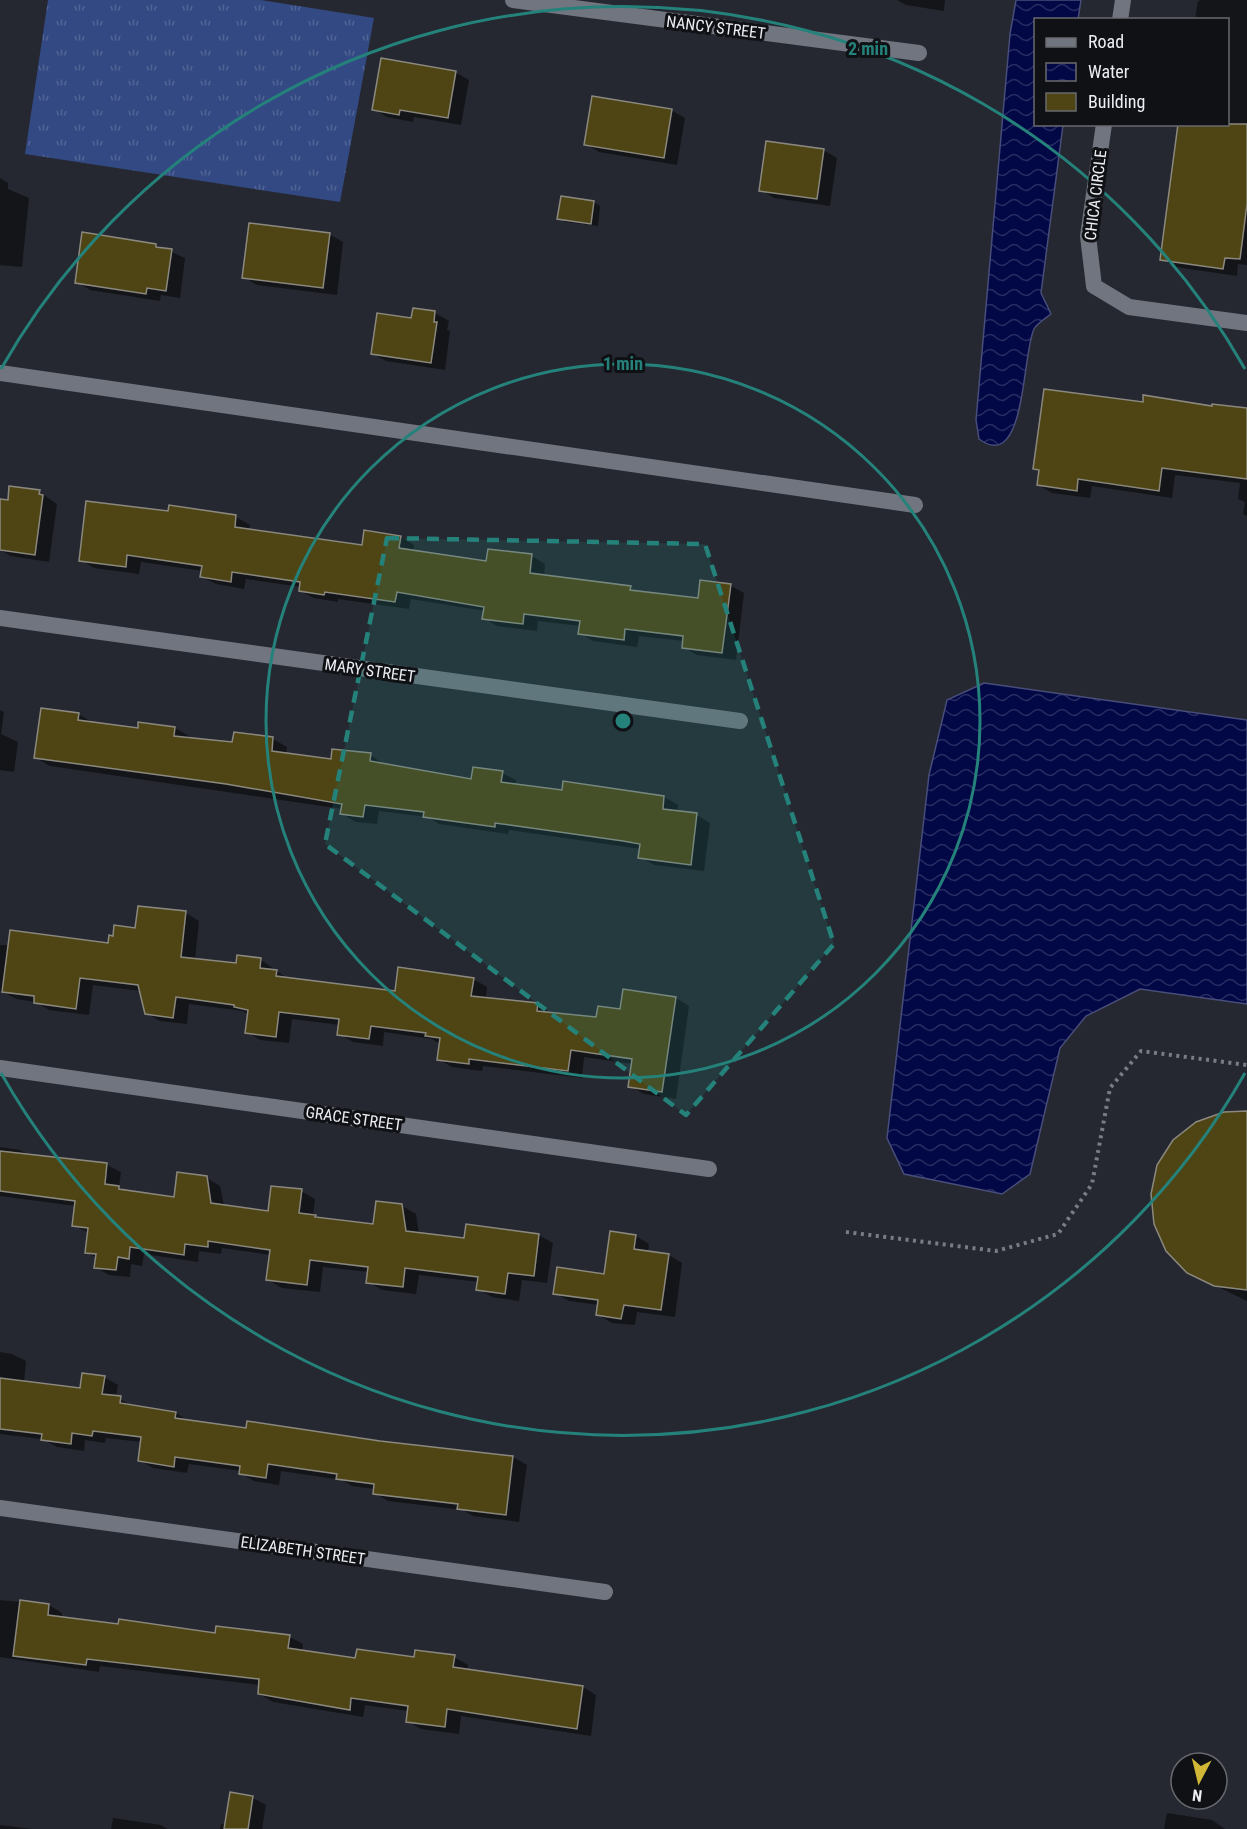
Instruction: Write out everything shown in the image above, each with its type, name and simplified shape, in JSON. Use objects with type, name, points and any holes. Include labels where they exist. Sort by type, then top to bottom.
[{"type":"street","name":"NANCY STREET","points":[[514,0],[919,53]]},
{"type":"street","points":[[1120,18],[1123,0]]},
{"type":"street","name":"CHICA CIRCLE","points":[[1104,126],[1088,236],[1094,286],[1129,307],[1247,323]]},
{"type":"street","points":[[0,373],[915,505]]},
{"type":"street","name":"MARY STREET","points":[[0,618],[740,721]]},
{"type":"street","name":"GRACE STREET","points":[[0,1068],[709,1169]]},
{"type":"street","name":"ELIZABETH STREET","points":[[0,1508],[605,1592]]},
{"type":"path","points":[[846,1232],[996,1251],[1058,1234],[1092,1184],[1110,1088],[1141,1051],[1247,1065]]},
{"type":"highlighted area","points":[[387,538],[705,544],[834,944],[686,1115],[325,844]]},
{"type":"green space","points":[[48,0],[261,0],[374,18],[340,202],[25,154]]},
{"type":"water","points":[[1016,0],[1081,0],[1078,18],[1034,18],[1034,126],[1063,126],[1041,293],[1051,314],[1034,329],[1020,406],[1014,426],[1006,440],[994,445],[979,439],[976,420],[1010,34]]},
{"type":"water","points":[[984,683],[1247,720],[1247,1004],[1140,989],[1086,1016],[1060,1048],[1030,1174],[1002,1194],[904,1174],[887,1138],[929,775],[947,700]]},
{"type":"building","points":[[381,58],[456,71],[448,118],[400,110],[399,115],[372,110]]},
{"type":"building","points":[[592,96],[672,109],[664,158],[584,145]]},
{"type":"building","points":[[1247,124],[1247,204],[1240,259],[1225,258],[1223,269],[1160,260],[1178,126]]},
{"type":"building","points":[[766,141],[824,149],[817,199],[759,191]]},
{"type":"building","points":[[561,196],[594,201],[591,224],[557,219]]},
{"type":"building","points":[[249,223],[330,233],[323,288],[242,278]]},
{"type":"building","points":[[82,232],[156,244],[156,247],[172,249],[166,291],[147,288],[146,294],[75,283]]},
{"type":"building","points":[[413,308],[435,311],[434,322],[437,322],[431,363],[371,354],[377,313],[411,318]]},
{"type":"building","points":[[1044,389],[1143,402],[1143,395],[1212,406],[1212,404],[1247,408],[1247,479],[1162,468],[1159,491],[1078,479],[1077,491],[1037,485],[1039,470],[1033,469]]},
{"type":"building","points":[[9,486],[40,490],[39,494],[43,495],[35,555],[0,550],[0,499],[8,500]]},
{"type":"building","points":[[86,501],[168,511],[169,505],[236,515],[235,527],[362,545],[364,530],[401,536],[399,548],[486,561],[488,549],[532,554],[530,573],[631,586],[630,590],[698,598],[700,580],[731,584],[722,653],[682,648],[683,636],[625,629],[624,640],[578,634],[580,621],[524,614],[523,624],[482,619],[484,607],[397,592],[395,602],[325,592],[324,595],[299,591],[300,582],[232,572],[231,582],[200,577],[202,566],[127,555],[126,567],[79,561]]},
{"type":"building","points":[[41,708],[79,713],[78,720],[138,728],[138,722],[175,727],[174,736],[232,742],[234,732],[273,737],[272,751],[331,759],[332,749],[371,753],[370,761],[471,779],[473,767],[503,771],[501,782],[562,790],[563,781],[664,796],[663,809],[697,813],[691,865],[638,858],[640,844],[623,841],[495,823],[495,827],[423,817],[424,812],[365,805],[363,817],[340,814],[342,804],[226,784],[34,758]]},
{"type":"building","points":[[138,906],[186,911],[181,957],[236,963],[237,955],[261,958],[260,968],[277,970],[276,976],[395,991],[398,967],[474,978],[471,996],[538,1003],[537,1011],[596,1017],[598,1006],[620,1009],[623,989],[676,997],[662,1092],[628,1087],[632,1059],[571,1050],[568,1071],[469,1059],[469,1064],[437,1060],[440,1038],[425,1036],[426,1033],[371,1026],[369,1039],[337,1035],[339,1019],[279,1012],[276,1037],[245,1033],[248,1010],[234,1007],[234,1005],[176,997],[173,1018],[145,1014],[138,985],[80,978],[76,1009],[34,1003],[34,996],[2,992],[10,930],[108,943],[109,935],[113,936],[114,925],[135,928]]},
{"type":"building","points":[[1247,1111],[1247,1290],[1214,1286],[1187,1273],[1166,1251],[1154,1224],[1151,1194],[1157,1165],[1173,1140],[1196,1122],[1224,1112]]},
{"type":"building","points":[[0,1151],[107,1163],[105,1184],[119,1186],[119,1189],[174,1197],[177,1172],[207,1176],[211,1203],[268,1211],[271,1186],[302,1189],[299,1213],[316,1215],[315,1217],[373,1224],[376,1201],[402,1204],[406,1231],[464,1238],[466,1224],[539,1234],[534,1276],[508,1273],[505,1294],[476,1290],[478,1277],[405,1268],[403,1287],[366,1283],[368,1267],[310,1260],[307,1285],[266,1280],[270,1250],[208,1241],[208,1247],[185,1244],[184,1255],[130,1247],[129,1259],[118,1257],[116,1270],[94,1268],[96,1254],[85,1253],[88,1228],[72,1226],[75,1201],[0,1191]]},
{"type":"building","points":[[610,1231],[636,1235],[634,1249],[669,1254],[661,1310],[624,1305],[621,1319],[596,1315],[598,1300],[553,1294],[557,1267],[604,1274]]},
{"type":"building","points":[[82,1373],[105,1376],[102,1394],[121,1396],[120,1403],[176,1412],[175,1418],[246,1428],[247,1421],[380,1441],[513,1456],[506,1515],[457,1509],[458,1504],[373,1494],[374,1484],[336,1479],[337,1474],[268,1464],[266,1478],[239,1474],[240,1466],[175,1457],[174,1467],[138,1461],[141,1437],[93,1431],[92,1436],[72,1433],[71,1444],[41,1440],[42,1434],[0,1429],[0,1378],[80,1388]]},
{"type":"building","points":[[20,1600],[49,1604],[48,1615],[118,1624],[119,1619],[215,1633],[216,1626],[290,1635],[288,1648],[355,1658],[357,1649],[414,1657],[415,1650],[455,1655],[453,1667],[583,1686],[577,1729],[447,1709],[445,1727],[406,1722],[408,1706],[351,1698],[350,1710],[258,1694],[259,1679],[87,1659],[86,1665],[13,1656]]},
{"type":"building","points":[[230,1792],[253,1796],[248,1829],[224,1829]]}]
